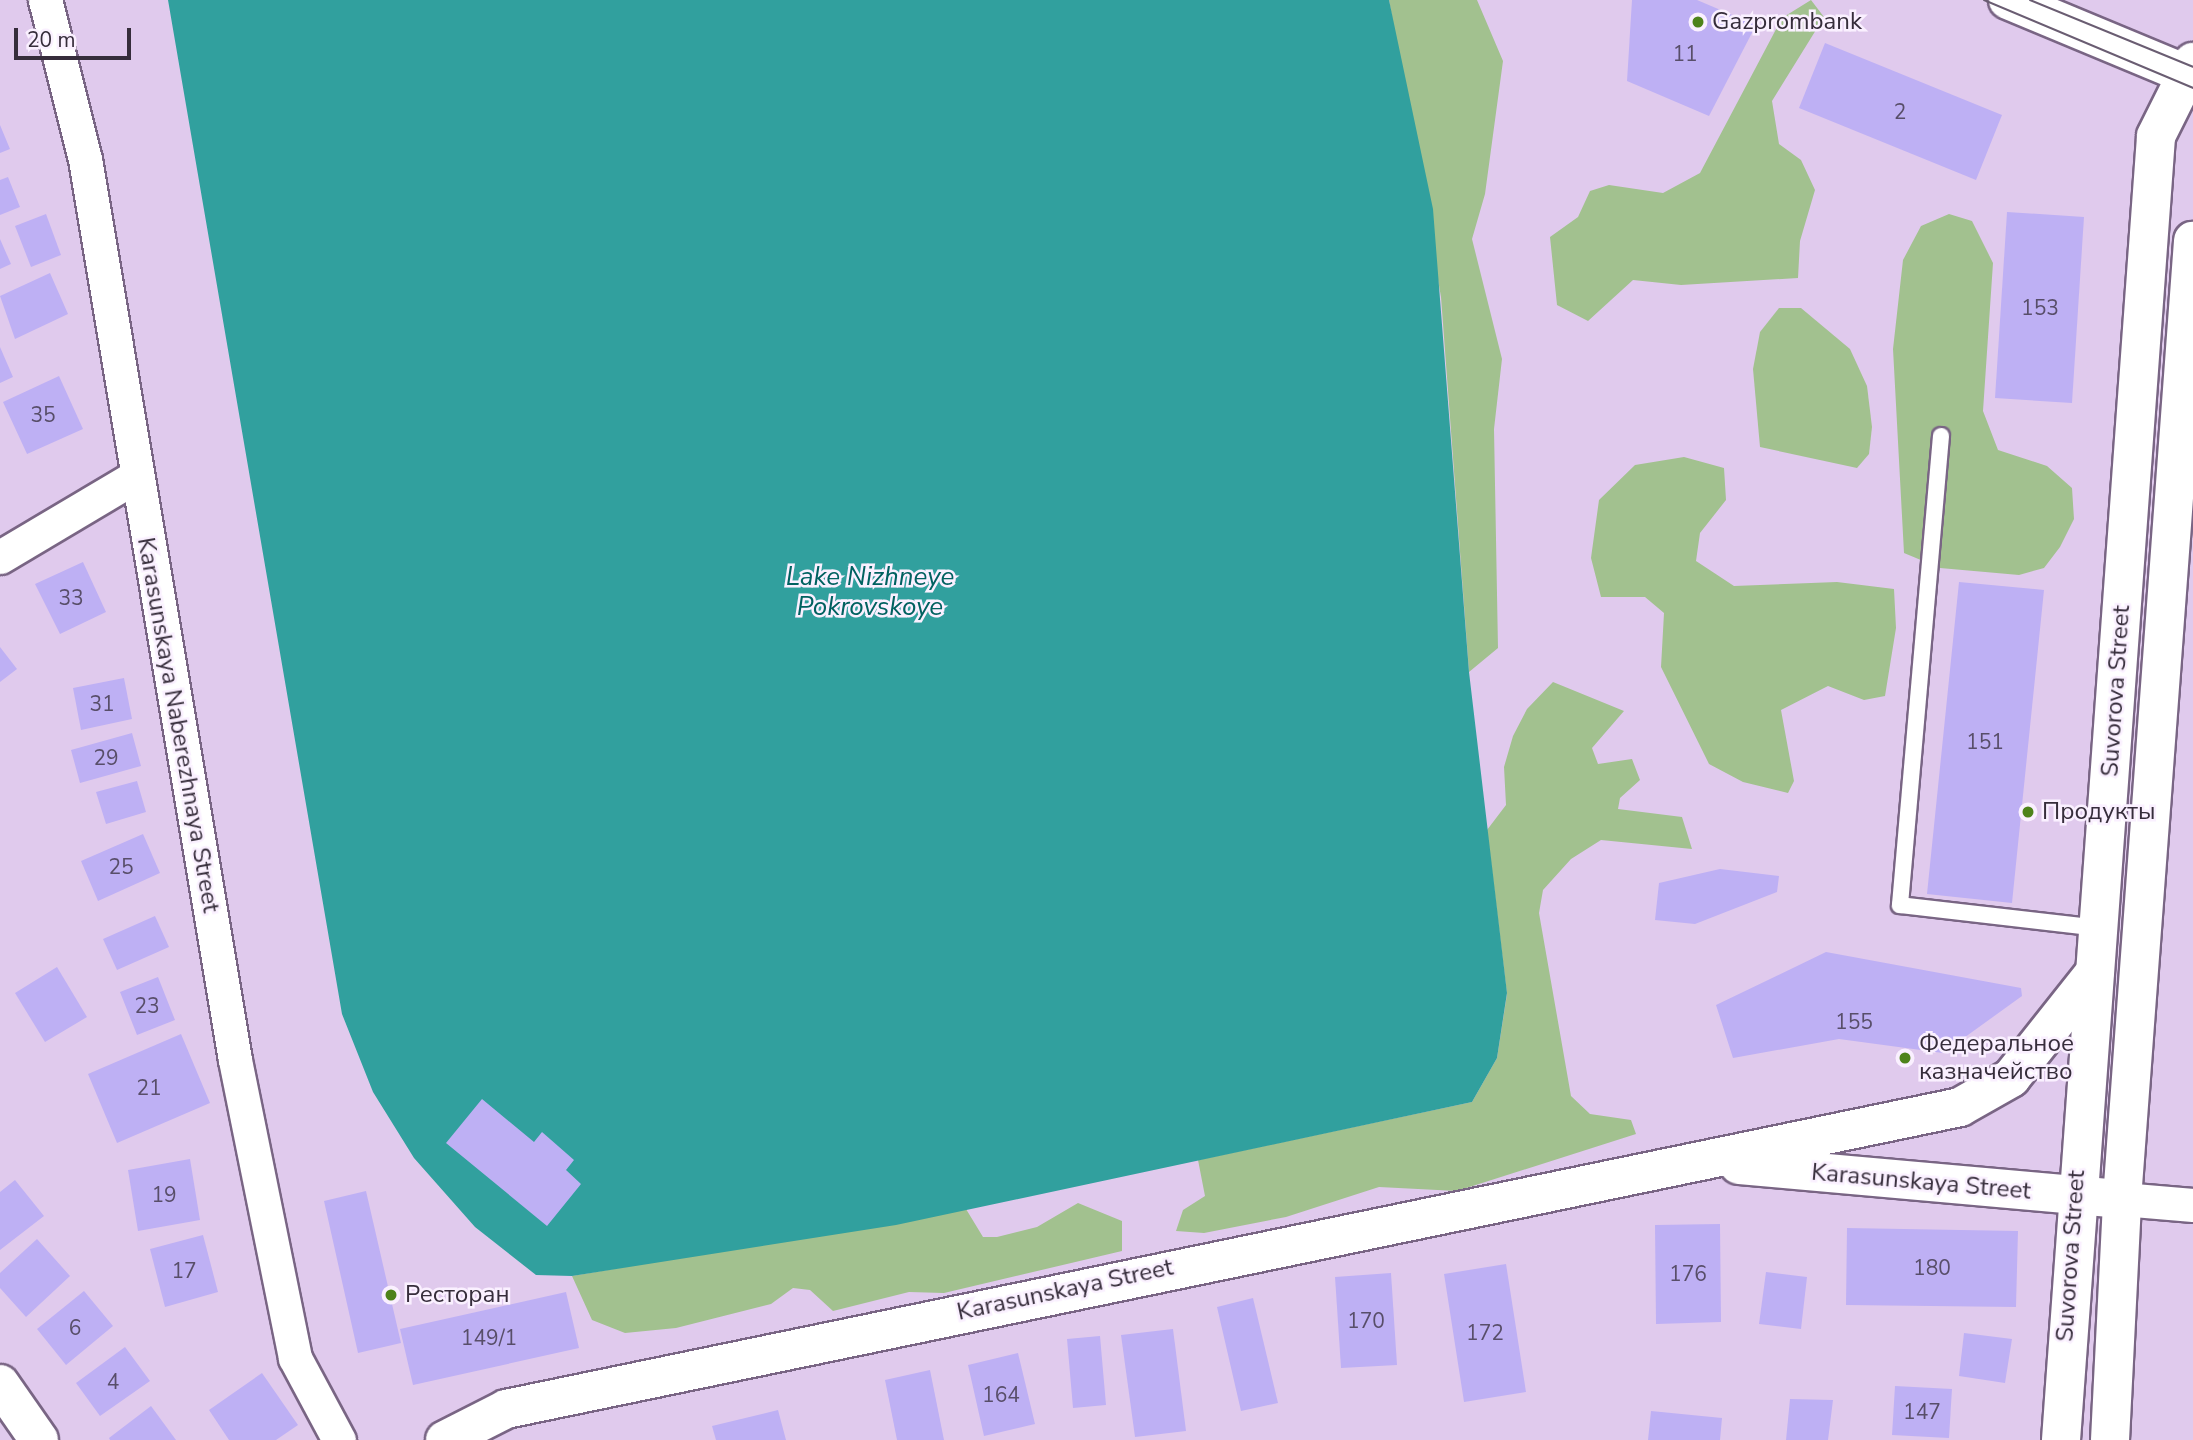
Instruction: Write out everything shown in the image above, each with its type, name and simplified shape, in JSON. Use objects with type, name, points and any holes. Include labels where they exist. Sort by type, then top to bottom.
[{"type":"main road","points":[[2008,0],[2191,71]]},
{"type":"main road","name":"Suvorova Street","points":[[2061,1440],[2074,1195],[2100,928],[2156,136],[2191,71]]},
{"type":"main road","name":"Suvorova Street","points":[[2110,1440],[2122,1199],[2193,241]]},
{"type":"main road","name":"Karasunskaya Street","points":[[445,1440],[506,1409],[1692,1158],[1805,1142],[1960,1107],[2011,1078],[2095,972]]},
{"type":"main road","name":"Karasunskaya Street","points":[[1692,1158],[2122,1199]]},
{"type":"main road","points":[[0,1384],[39,1440]]},
{"type":"street","name":"Karasunskaya Naberezhnaya Street","points":[[45,0],[85,159],[135,477],[235,1060],[295,1358],[339,1440]]},
{"type":"street","points":[[0,557],[135,477]]},
{"type":"street","name":"Karasunskaya Street","points":[[2122,1199],[2193,1205]]},
{"type":"lane","points":[[1941,436],[1900,905],[2100,928]]},
{"type":"shaded area","points":[[1389,0],[1477,0],[1503,61],[1485,194],[1472,239],[1502,359],[1494,429],[1498,648],[1469,672],[1441,297]]},
{"type":"shaded area","points":[[1811,0],[1824,17],[1772,101],[1779,144],[1801,160],[1815,190],[1800,241],[1798,278],[1681,285],[1633,280],[1588,321],[1557,305],[1550,237],[1578,217],[1590,191],[1609,185],[1663,193],[1700,173],[1782,18]]},
{"type":"shaded area","points":[[1949,214],[1972,221],[1993,263],[1983,411],[1998,450],[2047,466],[2072,488],[2074,519],[2060,547],[2044,568],[2019,575],[1940,568],[1904,553],[1893,349],[1903,260],[1921,226]]},
{"type":"shaded area","points":[[1779,308],[1801,308],[1850,349],[1867,386],[1872,427],[1869,454],[1857,468],[1760,447],[1753,369],[1760,332]]},
{"type":"shaded area","points":[[1684,457],[1724,468],[1726,500],[1700,533],[1696,561],[1734,586],[1837,582],[1894,589],[1896,628],[1885,696],[1864,700],[1828,686],[1781,710],[1794,781],[1788,793],[1743,782],[1709,764],[1661,667],[1664,613],[1645,597],[1601,597],[1591,558],[1599,500],[1635,465]]},
{"type":"shaded area","points":[[1553,682],[1624,711],[1592,748],[1598,764],[1632,759],[1640,780],[1620,798],[1618,809],[1682,817],[1692,849],[1601,840],[1571,859],[1543,890],[1539,913],[1571,1096],[1590,1114],[1631,1120],[1636,1134],[1457,1191],[1379,1187],[1286,1217],[1204,1233],[1176,1231],[1183,1210],[1205,1196],[1198,1160],[1472,1102],[1497,1058],[1507,994],[1487,830],[1506,805],[1504,767],[1513,736],[1527,709]]},
{"type":"shaded area","points":[[1078,1203],[1122,1221],[1122,1251],[944,1293],[909,1292],[833,1311],[810,1290],[793,1288],[771,1304],[676,1328],[625,1333],[592,1320],[572,1276],[966,1209],[983,1237],[997,1237],[1037,1227]]},
{"type":"water","name":"Lake Nizhneye Pokrovskoye","points":[[168,0],[1389,0],[1433,209],[1469,672],[1507,993],[1497,1058],[1472,1102],[896,1225],[572,1276],[536,1275],[475,1227],[414,1158],[373,1092],[342,1014]]},
{"type":"building","points":[[1632,0],[1697,0],[1756,25],[1709,116],[1627,81]]},
{"type":"building","points":[[1825,43],[2002,115],[1976,180],[1799,108]]},
{"type":"building","points":[[0,125],[10,149],[0,153]]},
{"type":"building","points":[[8,177],[20,207],[0,215],[0,180]]},
{"type":"building","points":[[2007,212],[2084,217],[2072,403],[1995,398]]},
{"type":"building","points":[[46,214],[61,255],[31,267],[15,226]]},
{"type":"building","points":[[0,239],[11,264],[0,269]]},
{"type":"building","points":[[50,273],[68,314],[15,339],[0,296]]},
{"type":"building","points":[[0,347],[13,377],[0,383]]},
{"type":"building","points":[[59,376],[83,429],[27,454],[3,402]]},
{"type":"building","points":[[83,562],[106,612],[60,634],[35,584]]},
{"type":"building","points":[[1959,582],[2044,590],[2012,903],[1927,894]]},
{"type":"building","points":[[0,647],[17,669],[0,682]]},
{"type":"building","points":[[124,678],[132,719],[81,730],[73,688]]},
{"type":"building","points":[[132,733],[141,766],[80,783],[71,750]]},
{"type":"building","points":[[137,781],[146,812],[106,824],[96,792]]},
{"type":"building","points":[[143,834],[160,873],[98,901],[81,861]]},
{"type":"building","points":[[1720,869],[1779,876],[1777,892],[1695,924],[1655,920],[1659,883]]},
{"type":"building","points":[[155,916],[169,947],[117,970],[103,939]]},
{"type":"building","points":[[1826,952],[2021,988],[2022,996],[1943,1053],[1839,1039],[1733,1058],[1716,1005]]},
{"type":"building","points":[[57,967],[87,1017],[45,1042],[15,993]]},
{"type":"building","points":[[158,977],[175,1020],[137,1035],[120,992]]},
{"type":"building","points":[[181,1034],[210,1103],[117,1143],[88,1074]]},
{"type":"building","points":[[482,1099],[534,1142],[542,1132],[574,1160],[566,1170],[581,1184],[547,1226],[446,1143]]},
{"type":"building","points":[[190,1159],[200,1220],[138,1231],[128,1170]]},
{"type":"building","points":[[15,1180],[44,1216],[0,1250],[0,1192]]},
{"type":"building","points":[[366,1191],[401,1343],[358,1353],[324,1201]]},
{"type":"building","points":[[1720,1224],[1721,1322],[1656,1324],[1655,1225]]},
{"type":"building","points":[[1847,1228],[2018,1231],[2016,1307],[1846,1305]]},
{"type":"building","points":[[203,1235],[218,1292],[165,1307],[150,1249]]},
{"type":"building","points":[[37,1239],[70,1276],[26,1317],[0,1288],[0,1273]]},
{"type":"building","points":[[1506,1264],[1526,1392],[1464,1402],[1444,1274]]},
{"type":"building","points":[[1766,1272],[1807,1277],[1801,1329],[1759,1324]]},
{"type":"building","points":[[1391,1273],[1397,1365],[1341,1368],[1335,1277]]},
{"type":"building","points":[[84,1291],[113,1326],[66,1365],[37,1329]]},
{"type":"building","points":[[566,1292],[579,1348],[413,1385],[400,1329]]},
{"type":"building","points":[[1253,1298],[1278,1403],[1241,1411],[1217,1307]]},
{"type":"building","points":[[1173,1329],[1186,1431],[1135,1437],[1121,1335]]},
{"type":"building","points":[[1964,1333],[2012,1339],[2005,1383],[1959,1376]]},
{"type":"building","points":[[1100,1336],[1106,1405],[1073,1408],[1067,1339]]},
{"type":"building","points":[[125,1347],[150,1381],[100,1416],[76,1383]]},
{"type":"building","points":[[1018,1353],[1035,1424],[984,1436],[968,1365]]},
{"type":"building","points":[[930,1370],[944,1440],[897,1440],[885,1380]]},
{"type":"building","points":[[262,1373],[298,1425],[276,1440],[229,1440],[209,1410]]},
{"type":"building","points":[[1895,1386],[1952,1389],[1949,1438],[1892,1435]]},
{"type":"building","points":[[1790,1399],[1833,1400],[1828,1440],[1786,1440]]},
{"type":"building","points":[[151,1406],[176,1440],[110,1440],[109,1438]]},
{"type":"building","points":[[778,1410],[786,1440],[716,1440],[712,1426]]},
{"type":"building","points":[[1651,1411],[1722,1418],[1720,1440],[1648,1440]]},
{"type":"tram line","points":[[1984,0],[2193,88]]},
{"type":"tram line","points":[[2030,0],[2193,67]]},
{"type":"place","name":"Gazprombank","points":[[1698,22]]},
{"type":"place","name":"Продукты","points":[[2028,812]]},
{"type":"place","name":"Федеральное казначейство","points":[[1905,1058]]},
{"type":"place","name":"Ресторан","points":[[391,1295]]}]
